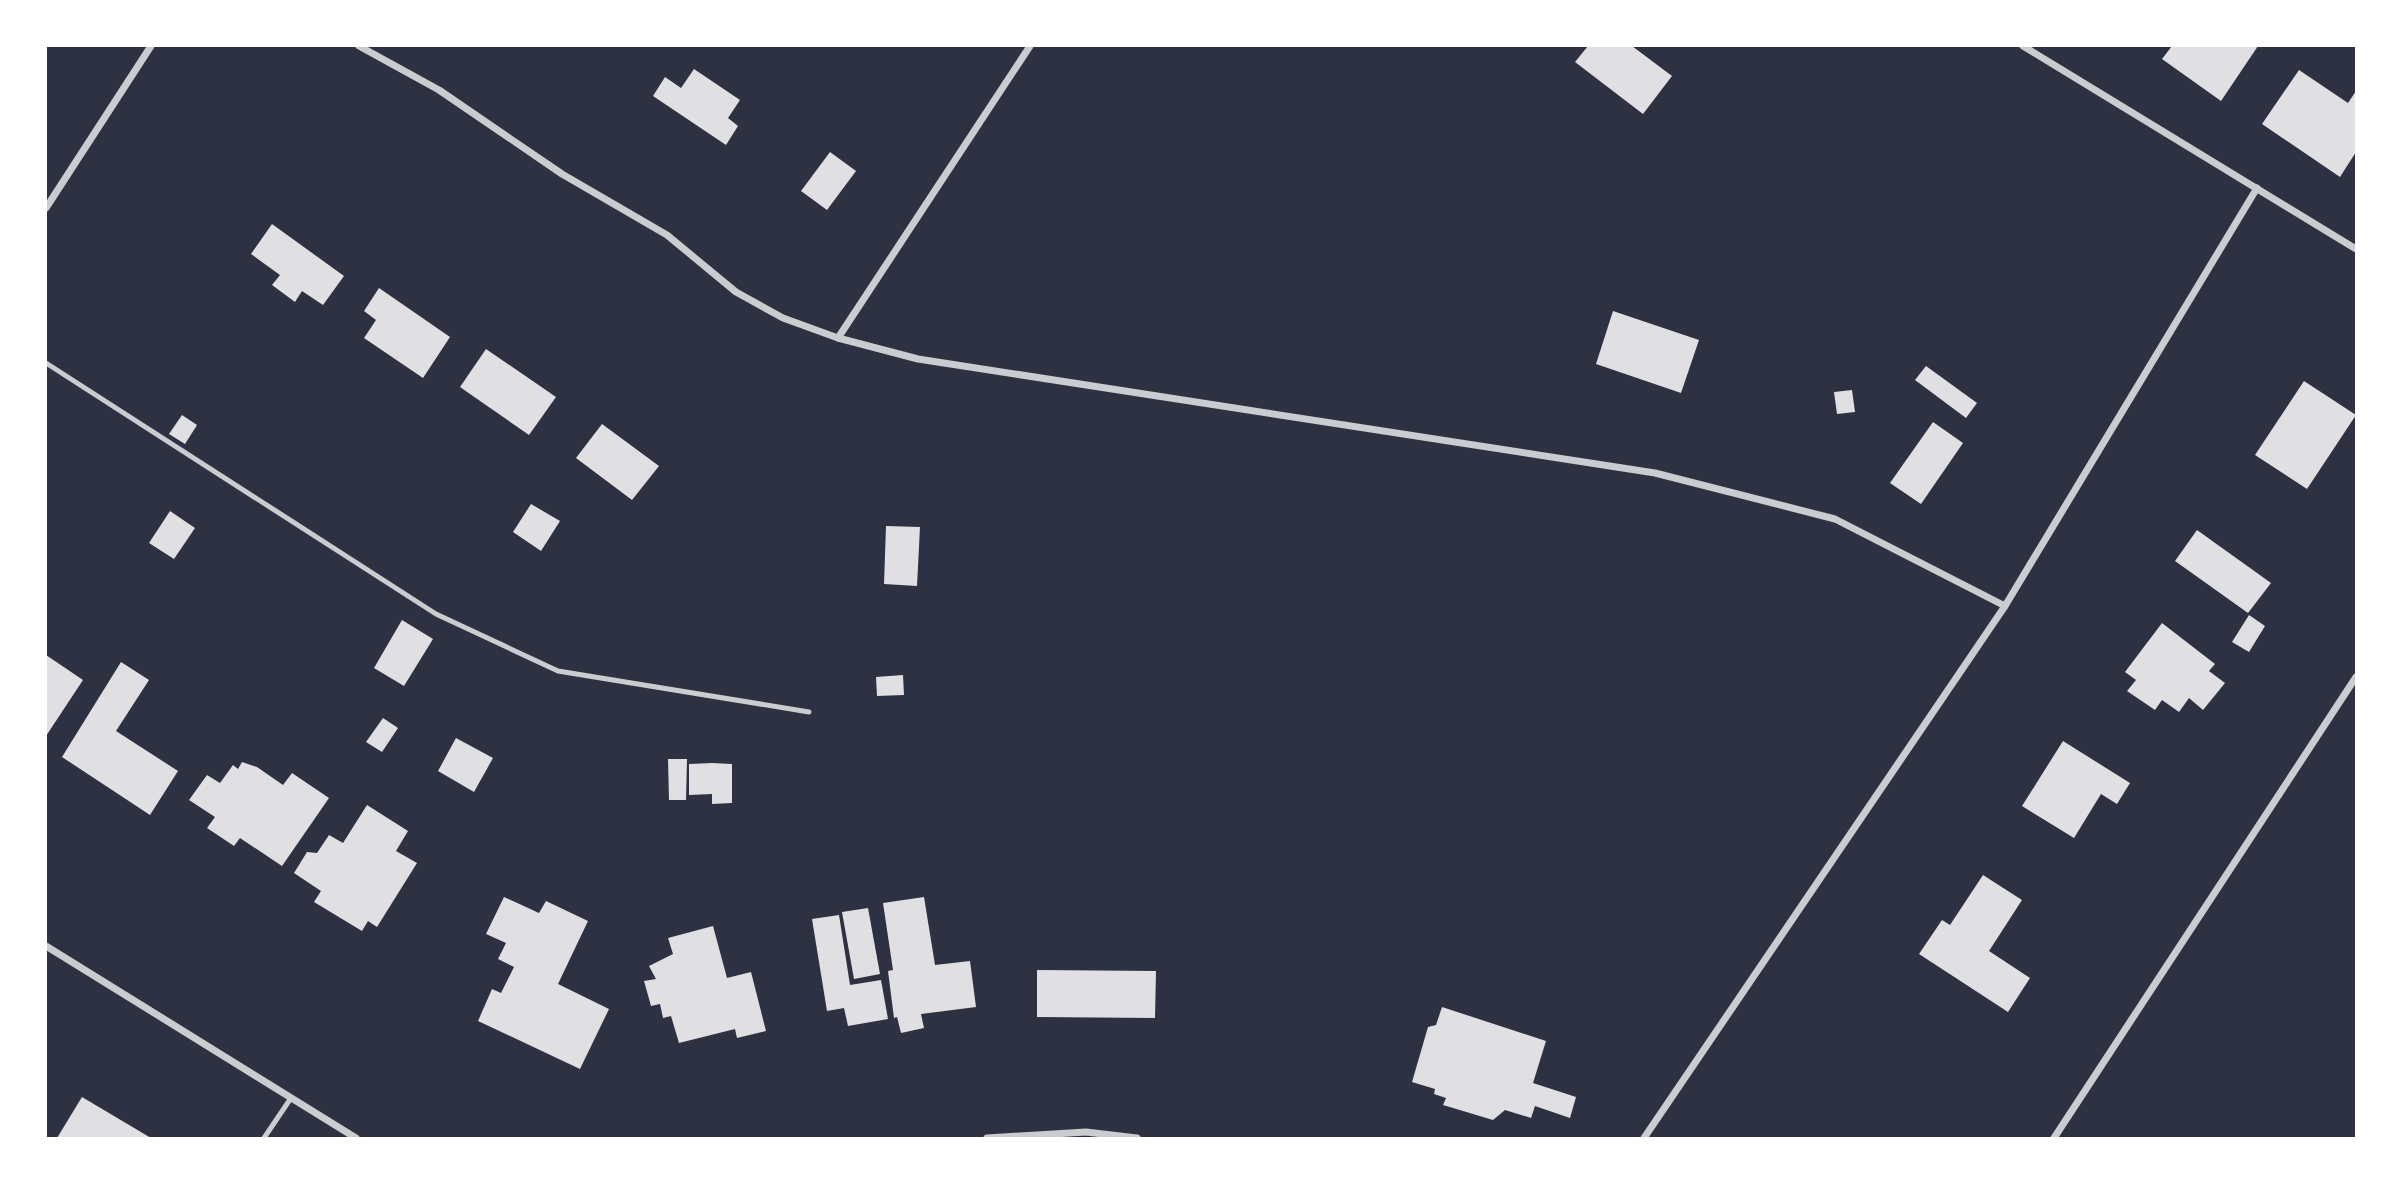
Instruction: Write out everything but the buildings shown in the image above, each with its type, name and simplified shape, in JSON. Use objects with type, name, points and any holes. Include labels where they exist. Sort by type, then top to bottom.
[{"type":"street","points":[[46,208],[151,46]]},
{"type":"street","points":[[359,46],[439,90],[562,174],[667,235],[736,292],[783,317],[838,338],[918,359],[1655,472],[1835,519],[2005,606]]},
{"type":"street","points":[[838,338],[1030,46]]},
{"type":"street","points":[[2023,46],[2357,249]]},
{"type":"street","points":[[1644,1139],[2005,606],[2257,188]]},
{"type":"street","points":[[2054,1139],[2357,677]]},
{"type":"street","points":[[46,946],[356,1139]]},
{"type":"street","points":[[987,1139],[1086,1132],[1137,1139]]},
{"type":"lane","points":[[46,363],[436,614],[546,665],[558,670],[809,712]]},
{"type":"lane","points":[[264,1139],[291,1098]]}]
